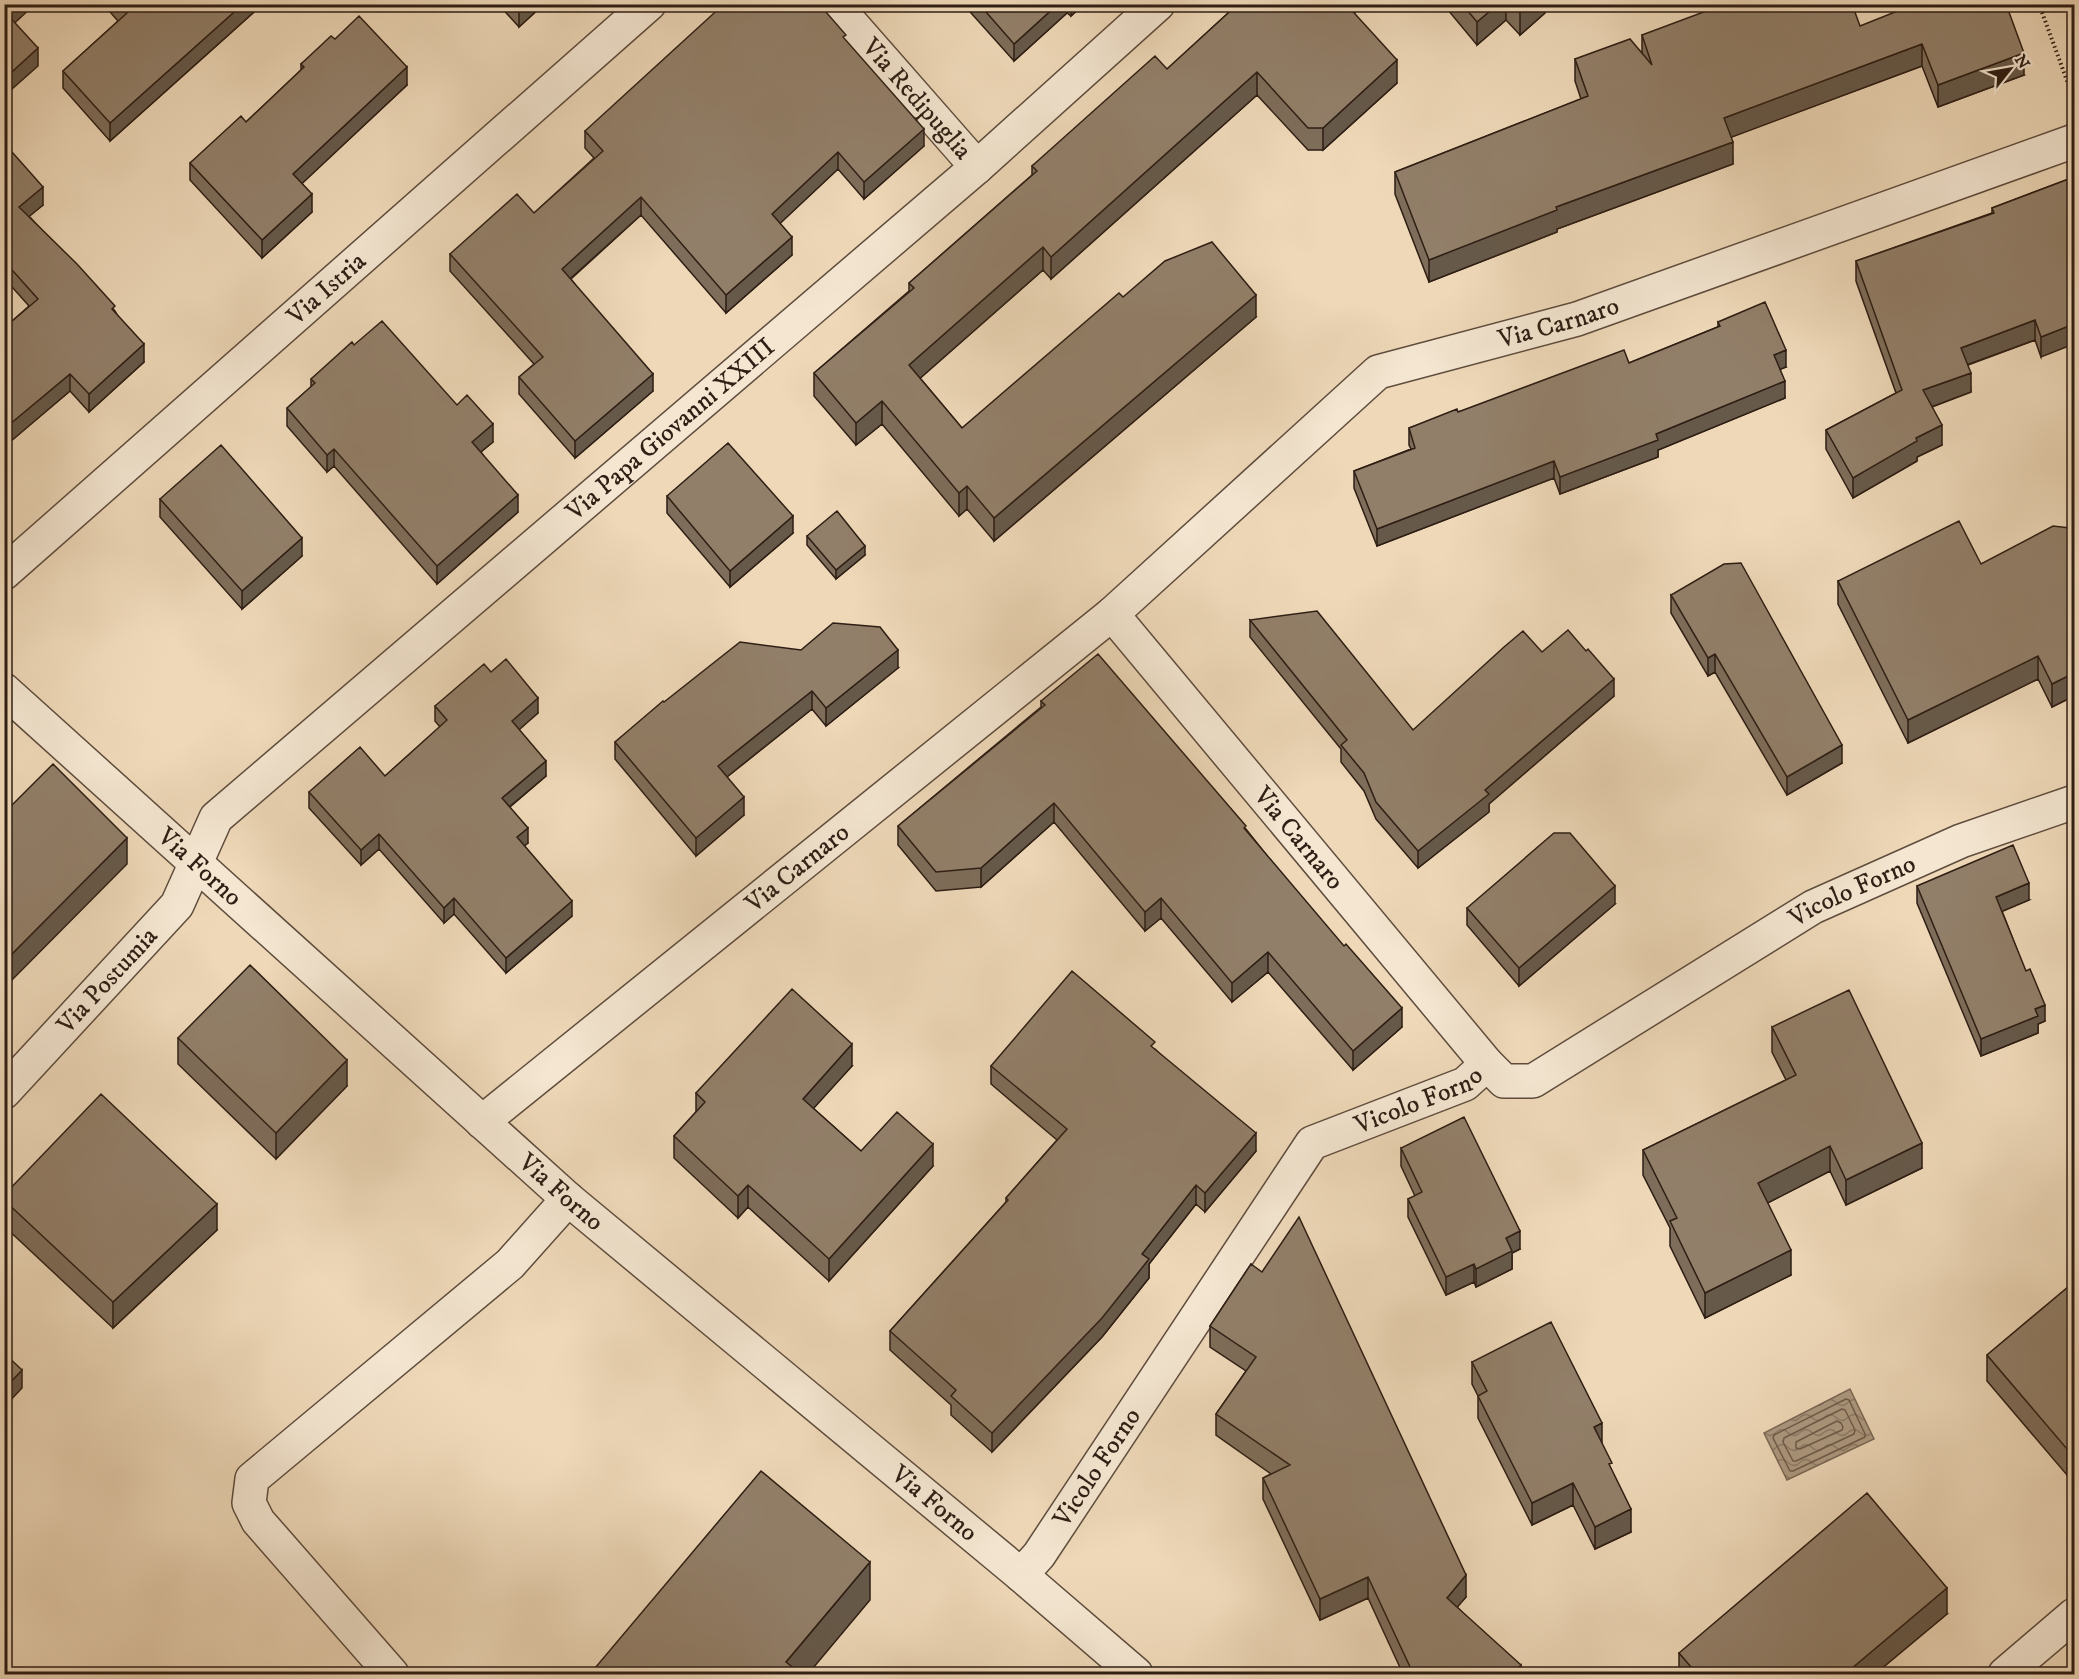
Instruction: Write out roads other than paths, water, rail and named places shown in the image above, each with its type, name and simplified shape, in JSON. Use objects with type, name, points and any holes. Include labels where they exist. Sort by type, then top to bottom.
[{"type":"street","name":"Via Istria","points":[[4,573],[649,4]]},
{"type":"street","name":"Via Redipuglia","points":[[834,4],[977,167]]},
{"type":"street","name":"Via Papa Giovanni XXIII","points":[[196,862],[216,818],[977,167],[1158,4]]},
{"type":"street","name":"Via Carnaro","points":[[482,1122],[1112,614],[1378,372],[1577,319],[2074,141]]},
{"type":"street","name":"Via Carnaro","points":[[1112,614],[1486,1064]]},
{"type":"street","name":"Via Forno","points":[[4,690],[568,1199],[1021,1575],[1136,1674]]},
{"type":"street","name":"Vicolo Forno","points":[[1021,1575],[1039,1555],[1312,1143],[1465,1084],[1486,1064],[1504,1081],[1533,1081],[1813,907],[1961,841],[2074,802]]},
{"type":"street","name":"Via Postumia","points":[[4,1092],[177,905],[196,862]]},
{"type":"street","points":[[392,1674],[258,1521],[249,1503],[252,1479],[510,1264],[568,1199]]},
{"type":"street","points":[[2005,1674],[2074,1615]]},
{"type":"water","points":[[1850,1389],[1874,1439],[1787,1480],[1764,1433]]}]
